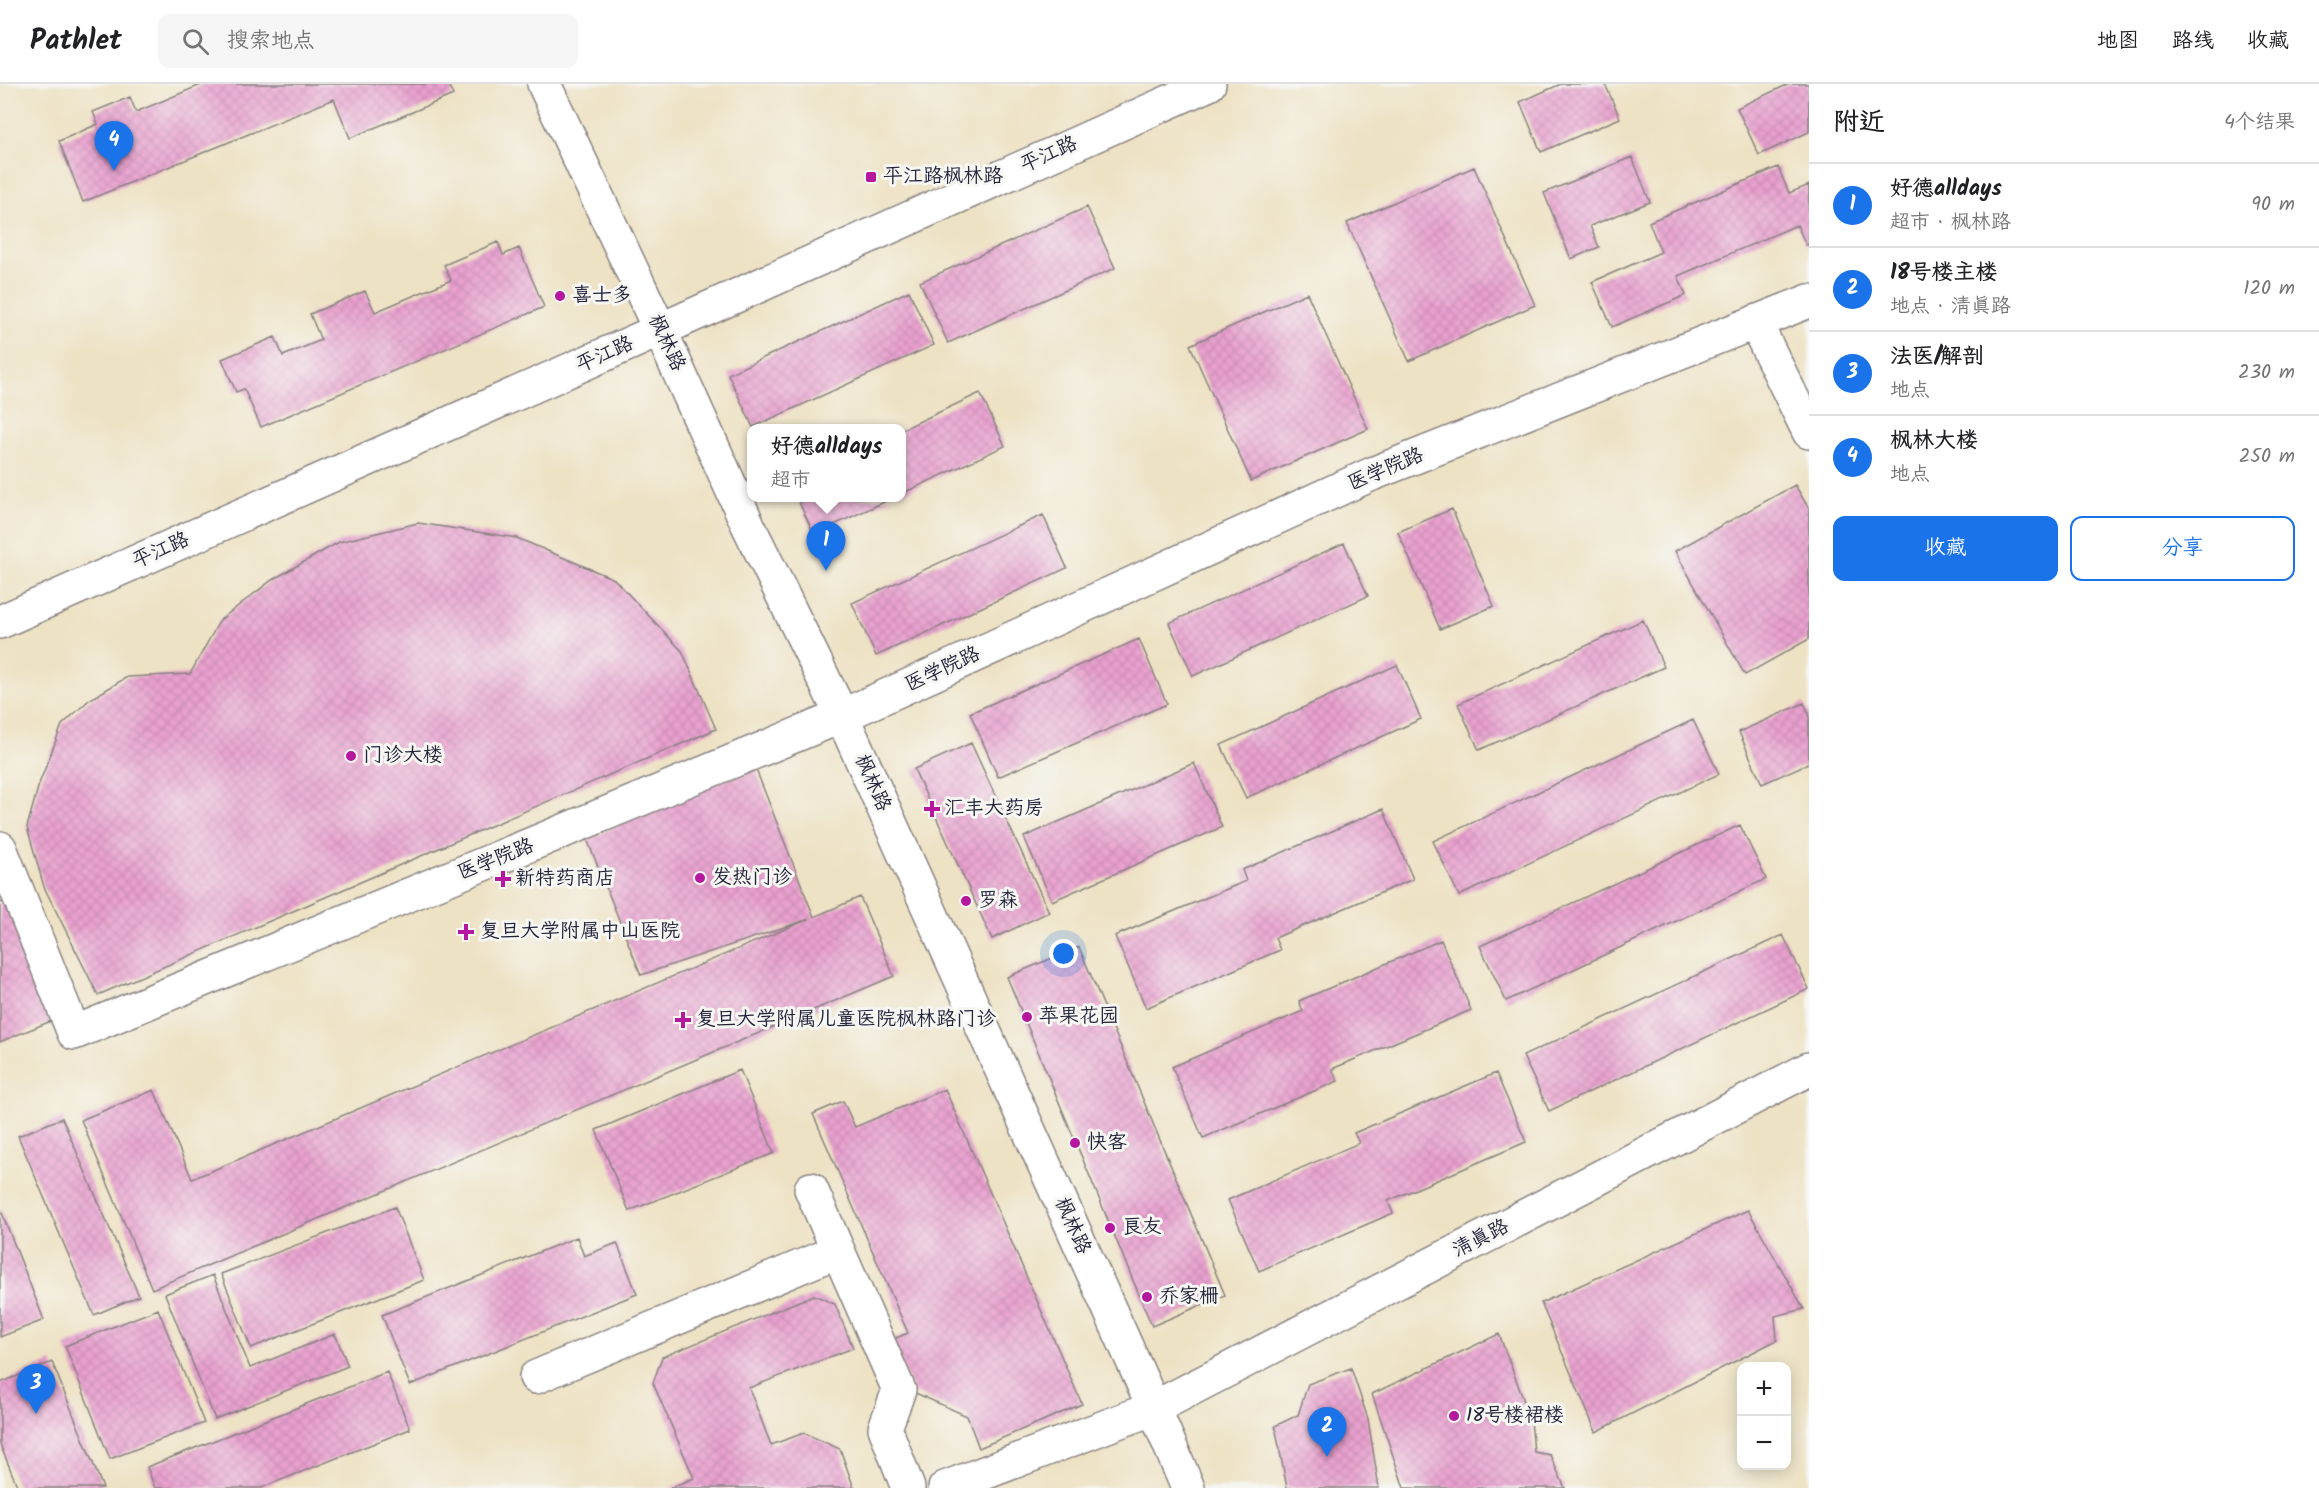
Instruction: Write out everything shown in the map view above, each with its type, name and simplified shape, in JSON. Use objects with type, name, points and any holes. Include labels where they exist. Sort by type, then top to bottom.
[{"type":"street","name":"枫林路","points":[[544,84],[660,330],[748,525],[842,716],[1188,1488]]},
{"type":"street","name":"平江路","points":[[0,622],[1209,84]]},
{"type":"street","name":"医学院路","points":[[0,848],[74,1033],[842,716],[1372,474],[1809,301]]},
{"type":"street","points":[[1755,322],[1809,432]]},
{"type":"street","name":"清真路","points":[[945,1488],[1154,1408],[1809,1069]]},
{"type":"street","points":[[811,1189],[899,1390],[885,1428],[908,1488]]},
{"type":"street","points":[[536,1377],[838,1251]]},
{"type":"building","points":[[203,84],[448,84],[453,95],[350,138],[334,99],[83,202],[59,141],[98,124],[93,112],[130,97],[136,112]]},
{"type":"building","points":[[1561,84],[1605,84],[1620,118],[1541,152],[1520,102]]},
{"type":"building","points":[[1789,84],[1809,84],[1809,132],[1759,155],[1737,108]]},
{"type":"building","points":[[1632,157],[1650,202],[1590,226],[1599,247],[1571,259],[1544,193]]},
{"type":"building","points":[[1474,167],[1535,305],[1409,361],[1347,223]]},
{"type":"building","points":[[1778,167],[1789,193],[1809,185],[1809,244],[1806,245],[1797,225],[1678,276],[1686,295],[1612,327],[1592,282],[1661,252],[1649,222]]},
{"type":"building","points":[[1087,207],[1115,268],[948,343],[920,282]]},
{"type":"building","points":[[498,242],[503,255],[519,248],[544,307],[261,427],[244,389],[236,392],[222,359],[275,337],[283,356],[321,340],[310,314],[365,291],[375,312],[451,280],[444,265]]},
{"type":"building","points":[[909,291],[934,345],[760,424],[752,424],[728,374]]},
{"type":"building","points":[[1307,293],[1368,429],[1251,481],[1190,345]]},
{"type":"building","points":[[980,393],[1005,446],[906,492],[906,428]]},
{"type":"building","points":[[1795,485],[1809,509],[1809,639],[1745,675],[1675,551]]},
{"type":"building","points":[[799,502],[884,502],[814,534]]},
{"type":"building","points":[[1452,509],[1494,606],[1440,629],[1398,532]]},
{"type":"building","points":[[1043,515],[1067,568],[876,656],[852,603]]},
{"type":"building","name":"门诊大楼","points":[[418,523],[517,538],[614,579],[682,651],[716,729],[98,995],[44,887],[27,827],[39,784],[62,725],[89,700],[127,677],[190,674],[220,620],[272,580],[339,542]]},
{"type":"building","points":[[1344,543],[1368,596],[1193,676],[1169,623]]},
{"type":"building","points":[[1643,620],[1664,667],[1479,750],[1458,704]]},
{"type":"building","points":[[1139,639],[1167,704],[998,777],[970,713]]},
{"type":"building","points":[[1397,665],[1421,719],[1246,798],[1221,745]]},
{"type":"building","points":[[1804,703],[1809,714],[1809,763],[1762,784],[1739,732]]},
{"type":"building","points":[[1693,720],[1719,774],[1459,896],[1433,841]]},
{"type":"building","points":[[971,743],[1049,912],[992,939],[914,769]]},
{"type":"building","points":[[1194,763],[1222,827],[1052,901],[1024,837]]},
{"type":"building","points":[[755,767],[814,917],[860,897],[894,976],[152,1289],[81,1120],[154,1090],[192,1179],[809,919],[641,975],[587,839]]},
{"type":"building","points":[[1383,809],[1413,879],[1275,938],[1280,950],[1146,1008],[1115,936],[1246,881],[1242,870]]},
{"type":"building","points":[[1740,825],[1766,879],[1506,1001],[1480,946]]},
{"type":"building","points":[[7,900],[56,1019],[0,1042],[0,903]]},
{"type":"building","points":[[1783,935],[1809,989],[1549,1111],[1523,1056]]},
{"type":"building","points":[[1441,940],[1471,1010],[1332,1069],[1338,1081],[1203,1138],[1172,1067],[1303,1011],[1299,1001]]},
{"type":"building","points":[[1079,947],[1225,1295],[1152,1326],[1007,977]]},
{"type":"building","points":[[740,1070],[774,1153],[629,1211],[596,1130]]},
{"type":"building","points":[[1496,1073],[1526,1142],[1388,1201],[1393,1213],[1259,1271],[1228,1200],[1359,1143],[1354,1133]]},
{"type":"building","points":[[945,1089],[1082,1404],[979,1448],[967,1416],[913,1392],[891,1340],[908,1333],[813,1114],[843,1101],[855,1127]]},
{"type":"building","points":[[62,1118],[139,1296],[94,1315],[18,1136]]},
{"type":"building","points":[[395,1207],[424,1280],[251,1348],[221,1274]]},
{"type":"building","points":[[0,1208],[44,1320],[0,1337]]},
{"type":"building","points":[[1748,1210],[1804,1309],[1775,1316],[1777,1340],[1596,1432],[1541,1303]]},
{"type":"building","points":[[577,1237],[584,1256],[617,1243],[637,1294],[410,1385],[382,1315]]},
{"type":"building","points":[[213,1275],[250,1368],[335,1334],[348,1366],[215,1419],[165,1294]]},
{"type":"building","points":[[814,1295],[835,1304],[853,1348],[749,1388],[771,1445],[804,1433],[840,1449],[854,1488],[669,1488],[694,1478],[653,1383],[662,1357]]},
{"type":"building","points":[[158,1309],[204,1423],[110,1459],[65,1346]]},
{"type":"building","name":"18号楼裙楼","points":[[1499,1334],[1531,1420],[1534,1452],[1550,1455],[1565,1488],[1404,1488],[1372,1394]]},
{"type":"building","points":[[52,1362],[103,1488],[18,1488],[0,1444],[0,1383]]},
{"type":"building","points":[[1351,1368],[1368,1419],[1379,1488],[1287,1488],[1275,1426],[1298,1415],[1308,1384]]},
{"type":"building","points":[[387,1372],[410,1429],[261,1488],[155,1488],[147,1467]]},
{"type":"place","name":"枫林大楼","points":[[114,171]]},
{"type":"place","name":"平江路枫林路","points":[[871,177]]},
{"type":"place","name":"喜士多","points":[[560,296]]},
{"type":"place","name":"好德alldays","points":[[826,571]]},
{"type":"place","name":"门诊大楼","points":[[351,756]]},
{"type":"place","name":"汇丰大药房","points":[[932,809]]},
{"type":"place","name":"发热门诊","points":[[700,878]]},
{"type":"place","name":"新特药商店","points":[[503,879]]},
{"type":"place","name":"罗森","points":[[966,901]]},
{"type":"place","name":"复旦大学附属中山医院","points":[[466,932]]},
{"type":"place","name":"苹果花园","points":[[1027,1017]]},
{"type":"place","name":"复旦大学附属儿童医院枫林路门诊","points":[[683,1020]]},
{"type":"place","name":"快客","points":[[1075,1143]]},
{"type":"place","name":"良友","points":[[1110,1228]]},
{"type":"place","name":"乔家栅","points":[[1147,1297]]},
{"type":"place","name":"法医/解剖","points":[[36,1414]]},
{"type":"place","name":"18号楼裙楼","points":[[1454,1416]]},
{"type":"place","name":"18号楼主楼","points":[[1327,1457]]}]
